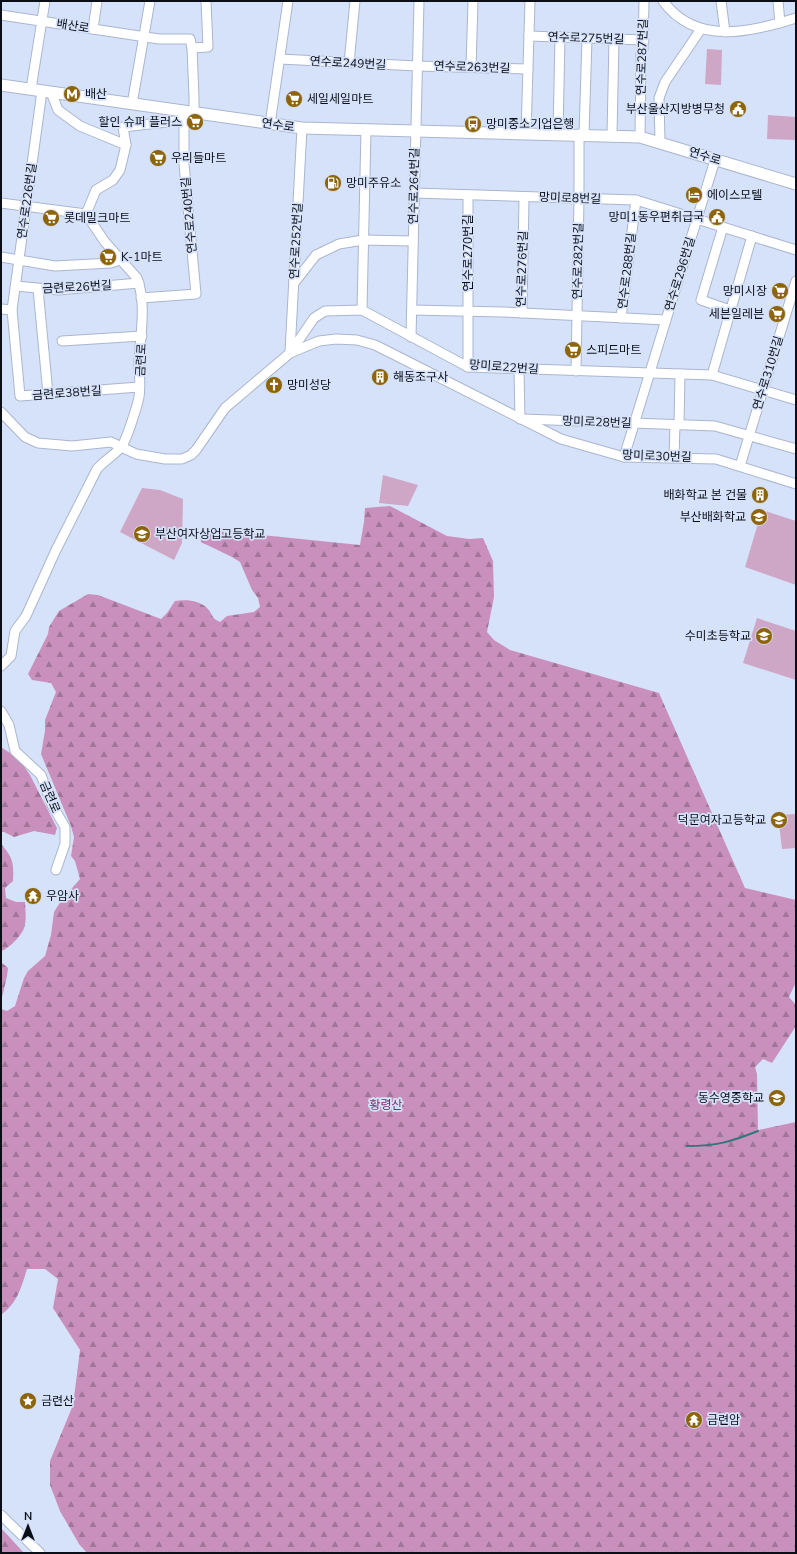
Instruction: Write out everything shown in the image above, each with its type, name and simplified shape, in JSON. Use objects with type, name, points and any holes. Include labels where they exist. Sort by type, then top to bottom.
[{"type":"main road","name":"연수로","points":[[1,85],[132,104],[187,115],[302,128],[612,135],[640,137],[796,184]]},
{"type":"street","points":[[31,89],[45,1]]},
{"type":"street","points":[[93,29],[97,1]]},
{"type":"street","points":[[132,104],[150,1]]},
{"type":"street","points":[[192,48],[208,47],[206,1]]},
{"type":"street","points":[[270,124],[288,1]]},
{"type":"street","points":[[349,63],[355,1]]},
{"type":"street","name":"연수로263번길","points":[[416,131],[419,1]]},
{"type":"street","points":[[471,67],[473,1]]},
{"type":"street","points":[[526,133],[530,1]]},
{"type":"street","name":"연수로287번길","points":[[640,137],[641,54],[644,40],[644,1]]},
{"type":"street","points":[[663,1],[667,7],[685,23],[701,29],[725,32],[766,27],[796,18]]},
{"type":"street","points":[[721,1],[725,32]]},
{"type":"street","points":[[778,1],[780,23]]},
{"type":"street","name":"배산로","points":[[1,14],[159,39],[190,39],[192,48]]},
{"type":"street","points":[[660,142],[659,98],[664,82],[701,29]]},
{"type":"street","name":"연수로275번길","points":[[529,36],[644,40]]},
{"type":"street","points":[[558,134],[560,37]]},
{"type":"street","points":[[582,135],[587,38]]},
{"type":"street","points":[[612,135],[614,38]]},
{"type":"street","name":"연수로240번길","points":[[141,298],[196,294],[184,164],[187,115],[194,97],[192,48]]},
{"type":"street","name":"연수로249번길","points":[[280,60],[417,66]]},
{"type":"street","name":"연수로263번길","points":[[417,66],[528,69]]},
{"type":"street","points":[[46,91],[58,110],[80,126],[126,145]]},
{"type":"street","name":"연수로226번길","points":[[12,310],[26,207],[46,91]]},
{"type":"street","points":[[86,214],[96,190],[113,180],[120,170],[126,145],[123,127],[187,115]]},
{"type":"street","name":"연수로252번길","points":[[290,353],[302,128]]},
{"type":"street","points":[[1,412],[25,437],[38,443],[72,446],[111,442],[136,454],[165,459],[182,459],[191,455],[225,408],[290,353],[314,318],[325,311],[362,310],[366,130]]},
{"type":"street","name":"연수로264번길","points":[[411,337],[416,131]]},
{"type":"street","name":"연수로282번길","points":[[576,371],[582,135]]},
{"type":"street","name":"연수로296번길","points":[[624,457],[715,160]]},
{"type":"street","name":"망미로8번길","points":[[414,193],[636,200],[796,250]]},
{"type":"street","name":"연수로270번길","points":[[468,195],[468,367]]},
{"type":"street","name":"연수로276번길","points":[[468,311],[522,313],[524,197]]},
{"type":"street","name":"연수로288번길","points":[[621,318],[636,200]]},
{"type":"street","points":[[1,203],[86,214],[105,242],[137,278],[139,283]]},
{"type":"street","points":[[722,227],[701,300],[730,310]]},
{"type":"street","points":[[712,375],[752,236]]},
{"type":"street","name":"연수로264번길","points":[[294,283],[316,255],[339,244],[363,240],[413,241]]},
{"type":"street","points":[[1,257],[55,266],[111,263],[120,260]]},
{"type":"street","name":"연수로310번길","points":[[740,466],[796,281]]},
{"type":"street","name":"금련로26번길","points":[[16,286],[58,290],[139,283]]},
{"type":"street","name":"금련로","points":[[122,447],[138,404],[140,387],[139,363],[142,336],[139,283]]},
{"type":"street","points":[[38,289],[48,394]]},
{"type":"street","points":[[1,309],[12,310]]},
{"type":"street","name":"금련로38번길","points":[[12,310],[20,396],[140,387]]},
{"type":"street","name":"망미로22번길","points":[[362,310],[468,367],[712,375],[796,400]]},
{"type":"street","points":[[412,310],[468,311]]},
{"type":"street","name":"연수로282번길","points":[[522,313],[577,316]]},
{"type":"street","name":"연수로296번길","points":[[577,316],[666,320]]},
{"type":"street","points":[[62,341],[142,336]]},
{"type":"street","name":"망미로30번길","points":[[290,353],[320,341],[336,339],[351,339],[375,345],[561,439],[624,457],[716,459],[796,484]]},
{"type":"street","points":[[519,369],[520,419]]},
{"type":"street","points":[[674,457],[680,374]]},
{"type":"street","name":"망미로28번길","points":[[520,419],[715,426],[796,450]]},
{"type":"street","points":[[1,666],[11,656],[15,631],[26,616],[56,550],[97,469],[104,461],[122,447]]},
{"type":"street","name":"금련로","points":[[1,711],[8,725],[15,751],[41,774],[52,806],[64,827],[65,844],[56,870]]},
{"type":"street","points":[[1,1515],[40,1553]]},
{"type":"shaded area","points":[[707,49],[722,50],[721,85],[705,84]]},
{"type":"shaded area","points":[[768,115],[796,117],[796,140],[767,139]]},
{"type":"shaded area","points":[[383,475],[418,485],[408,506],[379,503]]},
{"type":"shaded area","points":[[142,488],[160,490],[183,499],[182,543],[174,560],[120,532]]},
{"type":"shaded area","points":[[762,510],[796,521],[796,585],[745,567]]},
{"type":"shaded area","points":[[757,618],[796,631],[796,680],[743,663]]},
{"type":"shaded area","points":[[796,814],[796,848],[782,849],[778,815]]},
{"type":"green space","name":"황령산","points":[[390,506],[447,536],[469,539],[483,538],[493,561],[494,597],[487,632],[494,640],[510,650],[659,693],[745,888],[796,900],[796,982],[789,997],[796,1005],[796,1026],[772,1063],[763,1059],[755,1067],[757,1074],[758,1130],[796,1122],[796,1553],[87,1553],[79,1544],[60,1511],[50,1485],[50,1461],[73,1405],[80,1350],[53,1308],[58,1279],[45,1269],[27,1269],[21,1288],[15,1300],[1,1315],[1,1009],[7,1011],[15,1006],[24,978],[28,971],[45,956],[51,935],[54,912],[61,901],[80,879],[75,861],[71,856],[74,837],[71,826],[41,754],[45,731],[45,720],[56,692],[51,683],[32,680],[28,674],[48,634],[49,627],[59,611],[88,594],[98,595],[161,619],[175,601],[179,600],[193,601],[205,606],[214,618],[220,622],[227,616],[254,612],[260,607],[258,598],[252,590],[240,562],[201,542],[200,537],[203,532],[211,530],[360,545],[365,508]]},
{"type":"green space","points":[[1,747],[19,759],[30,775],[57,828],[55,835],[34,831],[14,837],[1,832]]},
{"type":"green space","points":[[1,844],[8,853],[13,865],[13,881],[5,888],[6,898],[16,902],[25,902],[26,921],[21,934],[17,939],[1,951]]},
{"type":"green space","points":[[1,962],[8,968],[1,1002]]},
{"type":"green space","points":[[1,1528],[24,1553],[1,1553]]},
{"type":"waterway","points":[[687,1146],[723,1143],[758,1131]]},
{"type":"place","name":"배산","points":[[72,94]]},
{"type":"place","name":"세일세일마트","points":[[294,99]]},
{"type":"place","name":"부산울산지방병무청","points":[[738,109]]},
{"type":"place","name":"할인 슈퍼 플러스","points":[[195,122]]},
{"type":"place","name":"망미중소기업은행","points":[[473,124]]},
{"type":"place","name":"우리들마트","points":[[158,158]]},
{"type":"place","name":"망미주유소","points":[[333,183]]},
{"type":"place","name":"에이스모텔","points":[[694,195]]},
{"type":"place","name":"망미1동우편취급국","points":[[717,217]]},
{"type":"place","name":"롯데밀크마트","points":[[51,218]]},
{"type":"place","name":"K-1마트","points":[[108,257]]},
{"type":"place","name":"망미시장","points":[[780,291]]},
{"type":"place","name":"세븐일레븐","points":[[777,314]]},
{"type":"place","name":"스피드마트","points":[[573,350]]},
{"type":"place","name":"해동조구사","points":[[380,377]]},
{"type":"place","name":"망미성당","points":[[274,385]]},
{"type":"place","name":"배화학교 본 건물","points":[[760,495]]},
{"type":"place","name":"부산배화학교","points":[[759,517]]},
{"type":"place","name":"부산여자상업고등학교","points":[[142,534]]},
{"type":"place","name":"수미초등학교","points":[[764,636]]},
{"type":"place","name":"덕문여자고등학교","points":[[779,820]]},
{"type":"place","name":"우암사","points":[[33,896]]},
{"type":"place","name":"동수영중학교","points":[[777,1098]]},
{"type":"place","name":"금련산","points":[[28,1401]]},
{"type":"place","name":"금련암","points":[[694,1420]]}]
